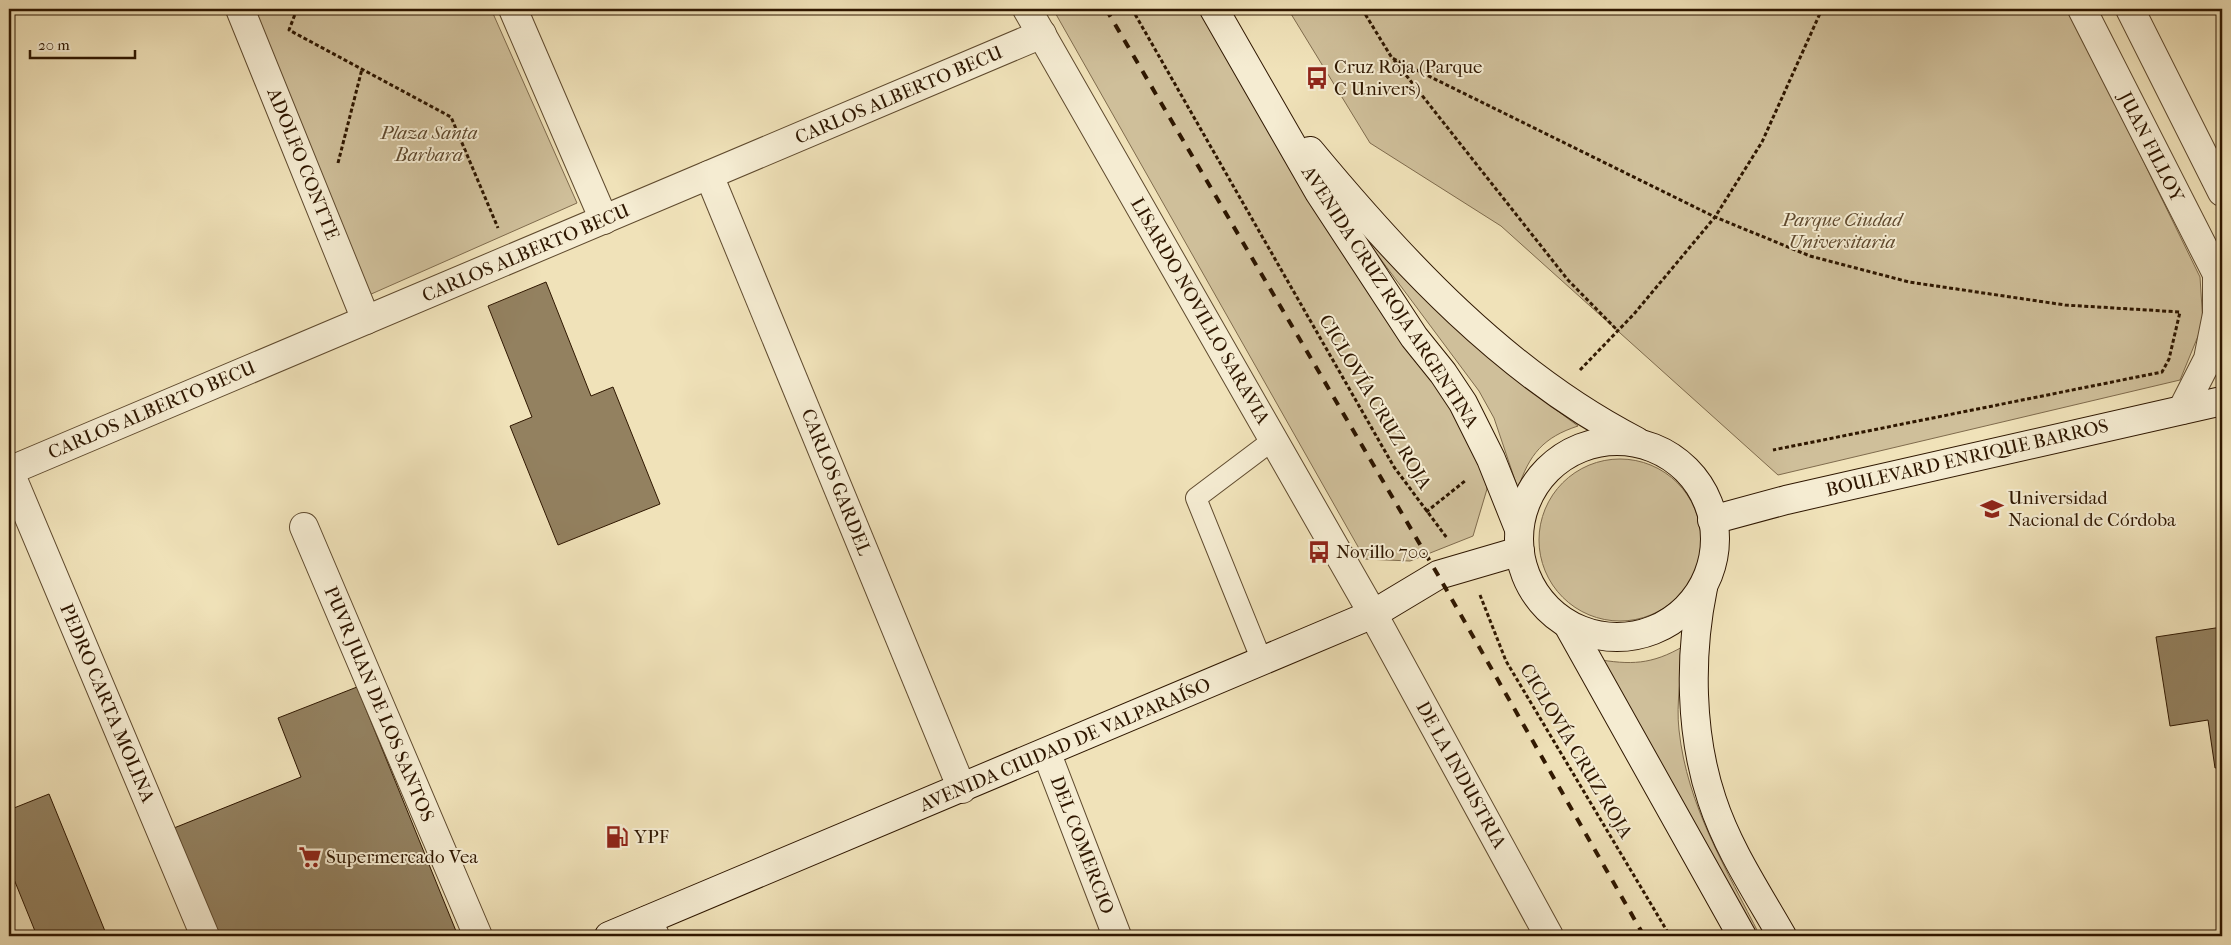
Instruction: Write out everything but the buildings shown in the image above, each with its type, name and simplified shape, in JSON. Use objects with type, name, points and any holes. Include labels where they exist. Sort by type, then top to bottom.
[{"type":"street","name":"ADOLFO CONTTE","points":[[240,9],[366,320]]},
{"type":"street","points":[[513,9],[604,220]]},
{"type":"street","name":"LISARDO NOVILLO SARAVIA","points":[[1027,9],[1373,614]]},
{"type":"street","name":"AVENIDA CRUZ ROJA ARGENTINA","points":[[1214,9],[1324,200],[1414,337],[1443,373],[1463,403],[1491,460],[1520,540],[1525,573],[1535,594],[1550,611],[1568,625]]},
{"type":"street","name":"JUAN FILLOY","points":[[2082,9],[2220,280]]},
{"type":"street","points":[[2130,9],[2222,192]]},
{"type":"street","name":"CARLOS ALBERTO BECU","points":[[9,470],[1042,34]]},
{"type":"street","name":"AVENIDA CRUZ ROJA ARGENTINA","points":[[1264,96],[1367,220],[1444,298],[1524,369],[1607,426],[1643,445]]},
{"type":"street","name":"CARLOS GARDEL","points":[[709,175],[962,789]]},
{"type":"street","points":[[2182,410],[2208,359],[2217,314],[2220,280]]},
{"type":"street","name":"BOULEVARD ENRIQUE BARROS","points":[[1712,520],[1786,500],[2222,401]]},
{"type":"street","points":[[1520,540],[1524,508],[1533,488],[1545,472],[1562,458],[1581,448],[1601,442],[1622,441],[1643,445],[1663,453],[1686,470],[1706,499],[1712,520],[1714,542],[1712,564],[1704,584],[1692,603],[1675,619],[1655,630],[1611,638],[1589,634],[1568,625]]},
{"type":"street","name":"PEDRO CARTA MOLINA","points":[[9,470],[205,936]]},
{"type":"street","name":"PUVR JUAN DE LOS SANTOS","points":[[304,527],[478,936]]},
{"type":"street","name":"AVENIDA CIUDAD DE VALPARAÍSO","points":[[609,936],[651,928],[962,789],[1373,614],[1438,575],[1469,566],[1520,540]]},
{"type":"street","points":[[1704,584],[1695,646],[1696,714],[1702,764],[1712,801],[1736,856],[1782,936]]},
{"type":"street","name":"DE LA INDUSTRIA","points":[[1373,614],[1549,936]]},
{"type":"street","points":[[1568,625],[1742,936]]},
{"type":"street","name":"DEL COMERCIO","points":[[1047,754],[1117,936]]},
{"type":"lane","points":[[1262,661],[1196,498],[1273,440]]},
{"type":"path","points":[[297,9],[289,30],[451,117],[511,258]]},
{"type":"path","name":"CICLOVÍA CRUZ ROJA","points":[[1132,9],[1394,467],[1426,512],[1469,566],[1506,661],[1670,936]]},
{"type":"path","points":[[1362,9],[1392,58],[1568,280],[1618,330]]},
{"type":"path","points":[[1561,394],[1715,217],[1762,142],[1822,9]]},
{"type":"path","points":[[1392,58],[1715,217],[1810,256],[1908,282],[2065,305],[2180,312],[2169,359],[2162,372],[1773,450]]},
{"type":"path","points":[[324,216],[362,69]]},
{"type":"path","points":[[1426,512],[1491,460]]},
{"type":"green space","name":"Plaza Santa Barbara","points":[[255,9],[491,9],[577,203],[369,295]]},
{"type":"green space","points":[[1053,9],[1206,9],[1453,401],[1481,459],[1487,489],[1473,536],[1410,561],[1365,559]]},
{"type":"green space","name":"Parque Ciudad Universitaria","points":[[1288,9],[2069,9],[2200,277],[2203,324],[2180,380],[1778,475],[1501,226],[1370,143]]},
{"type":"green space","points":[[1338,202],[1516,380],[1578,426],[1566,430],[1539,448],[1527,466],[1518,489],[1494,418],[1479,391]]},
{"type":"green space","points":[[1628,459],[1644,462],[1658,468],[1672,477],[1683,488],[1698,516],[1701,540],[1700,556],[1692,578],[1683,592],[1672,603],[1644,618],[1612,621],[1596,618],[1582,612],[1568,603],[1557,592],[1542,564],[1539,532],[1542,516],[1548,502],[1557,488],[1568,477],[1596,462]]},
{"type":"green space","points":[[1684,646],[1679,688],[1678,720],[1683,758],[1690,785],[1710,837],[1760,936],[1749,936],[1595,659],[1630,663],[1641,662],[1661,657]]},
{"type":"railway","points":[[1106,9],[1438,575],[1644,936]]},
{"type":"place","name":"Cruz Roja (Parque C Univers)","points":[[1317,78]]},
{"type":"place","name":"Universidad Nacional de Córdoba","points":[[1992,509]]},
{"type":"place","name":"Novillo 700","points":[[1319,552]]},
{"type":"place","name":"YPF","points":[[617,837]]},
{"type":"place","name":"Supermercado Vea","points":[[310,857]]}]
